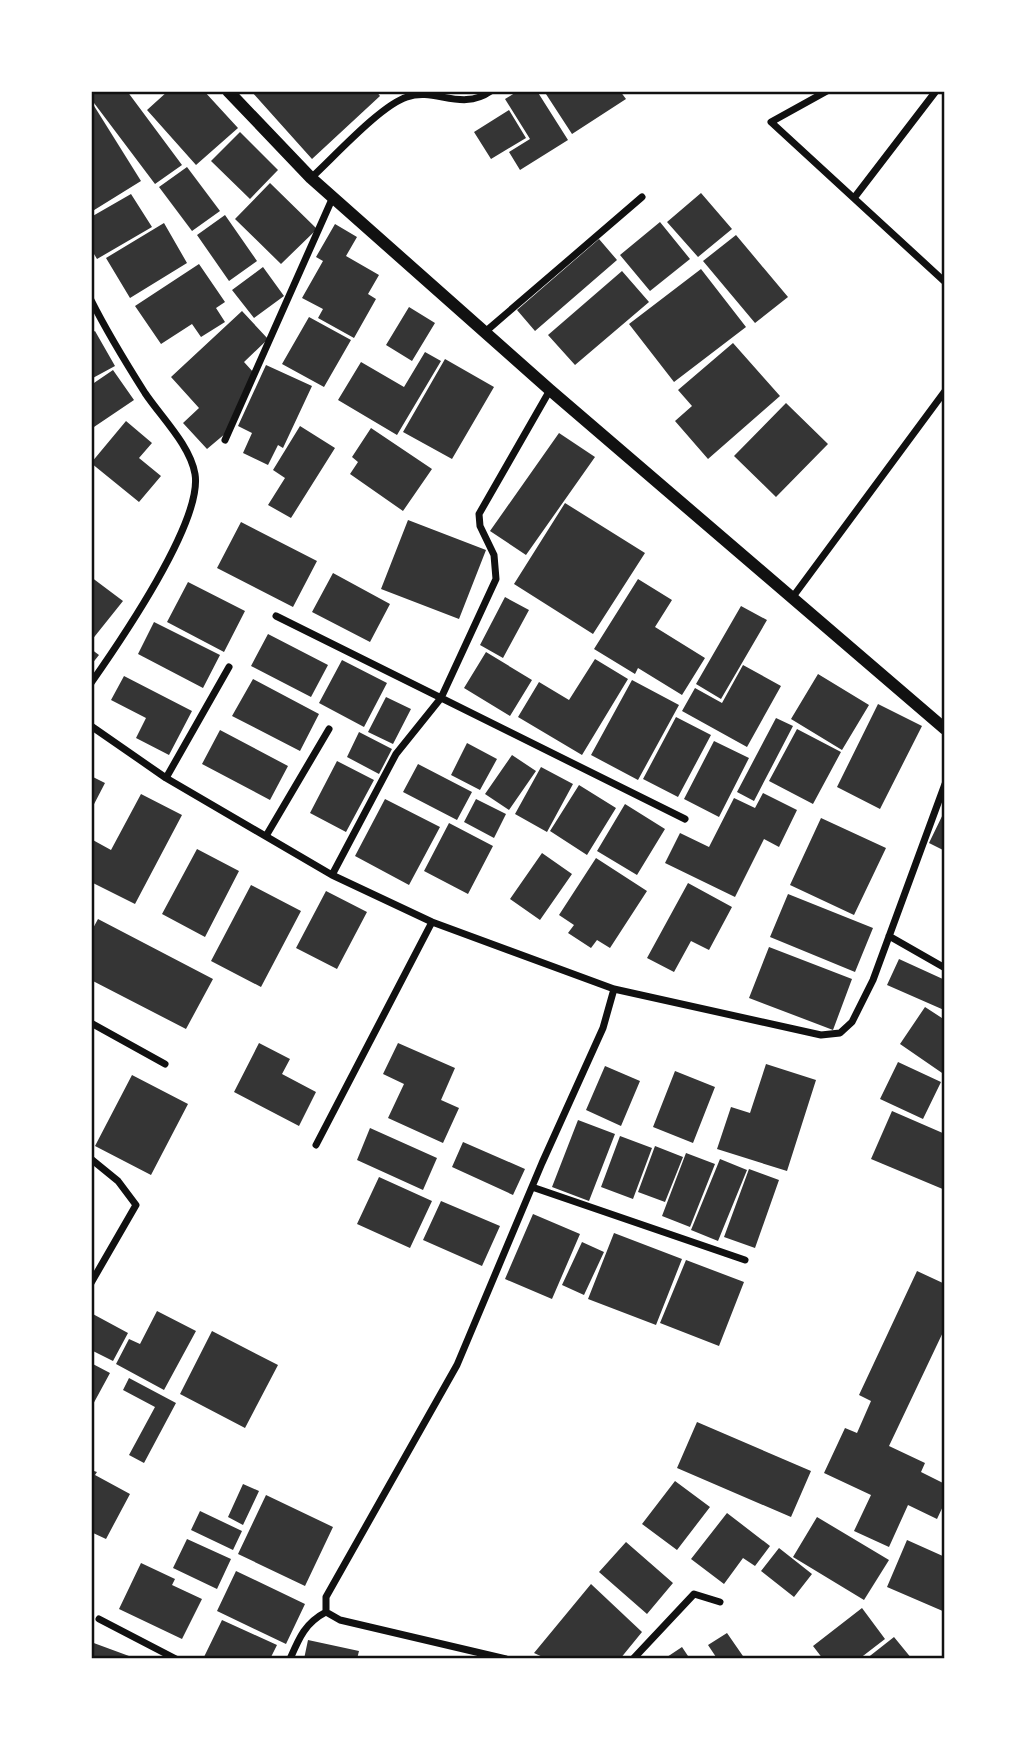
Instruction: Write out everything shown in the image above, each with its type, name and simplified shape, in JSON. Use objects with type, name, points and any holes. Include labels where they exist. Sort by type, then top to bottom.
[{"type":"street","points":[[228,91],[311,178],[550,390],[945,729]]},
{"type":"street","points":[[311,178],[391,105],[408,96],[459,102],[491,91]]},
{"type":"street","points":[[827,91],[771,122],[945,282]]},
{"type":"street","points":[[854,198],[936,91]]},
{"type":"street","points":[[225,440],[333,197]]},
{"type":"street","points":[[485,332],[642,197]]},
{"type":"street","points":[[91,300],[144,391],[189,457],[196,476],[193,499],[173,549],[140,613],[91,682]]},
{"type":"street","points":[[91,322],[100,317]]},
{"type":"street","points":[[332,875],[396,754],[441,698],[496,579],[494,555],[480,526],[479,514],[550,390]]},
{"type":"street","points":[[792,598],[945,391]]},
{"type":"street","points":[[276,616],[685,820]]},
{"type":"street","points":[[166,778],[229,667]]},
{"type":"street","points":[[91,726],[166,778],[332,875],[432,922],[614,989],[821,1035],[840,1033],[852,1022],[873,980],[945,783]]},
{"type":"street","points":[[266,836],[329,729]]},
{"type":"street","points":[[316,1144],[432,922]]},
{"type":"street","points":[[889,936],[945,968]]},
{"type":"street","points":[[326,1612],[326,1597],[457,1365],[603,1028],[614,989]]},
{"type":"street","points":[[91,1023],[165,1064]]},
{"type":"street","points":[[91,1159],[118,1181],[136,1205],[91,1283]]},
{"type":"street","points":[[532,1187],[745,1259]]},
{"type":"street","points":[[633,1659],[694,1594],[720,1602]]},
{"type":"street","points":[[289,1659],[302,1632],[312,1620],[326,1612]]},
{"type":"street","points":[[326,1612],[340,1620],[506,1659]]},
{"type":"street","points":[[99,1619],[176,1659]]},
{"type":"building","points":[[92,91],[127,91],[182,165],[155,184],[91,99]]},
{"type":"building","points":[[168,91],[204,91],[238,128],[196,165],[147,110]]},
{"type":"building","points":[[251,91],[376,91],[380,96],[312,159]]},
{"type":"building","points":[[518,91],[537,91],[568,140],[520,170],[509,152],[530,139],[505,99]]},
{"type":"building","points":[[544,91],[620,91],[626,99],[572,134]]},
{"type":"building","points":[[91,101],[141,181],[91,212]]},
{"type":"building","points":[[509,110],[526,138],[491,159],[474,132]]},
{"type":"building","points":[[240,132],[278,170],[250,199],[211,161]]},
{"type":"building","points":[[187,167],[220,211],[192,231],[159,187]]},
{"type":"building","points":[[270,183],[317,229],[281,264],[235,219]]},
{"type":"building","points":[[701,193],[732,229],[698,257],[667,222]]},
{"type":"building","points":[[131,194],[152,227],[97,259],[91,249],[91,217]]},
{"type":"building","points":[[225,215],[257,261],[229,281],[197,235]]},
{"type":"building","points":[[660,222],[690,259],[650,291],[620,255]]},
{"type":"building","points":[[164,223],[187,263],[130,298],[106,258]]},
{"type":"building","points":[[335,224],[357,237],[346,256],[379,275],[368,294],[376,299],[354,338],[318,318],[323,309],[302,298],[323,261],[316,257]]},
{"type":"building","points":[[736,235],[788,297],[755,323],[703,261]]},
{"type":"building","points":[[599,239],[617,260],[535,331],[517,310]]},
{"type":"building","points":[[199,264],[225,302],[216,308],[225,322],[201,337],[192,324],[161,344],[135,306]]},
{"type":"building","points":[[263,267],[284,296],[254,318],[232,290]]},
{"type":"building","points":[[701,269],[746,327],[674,382],[629,324]]},
{"type":"building","points":[[622,271],[649,302],[575,365],[548,335]]},
{"type":"building","points":[[409,307],[435,323],[412,361],[386,345]]},
{"type":"building","points":[[242,311],[268,339],[244,362],[254,373],[226,433],[207,449],[183,423],[199,408],[171,377]]},
{"type":"building","points":[[309,317],[351,340],[324,387],[282,364]]},
{"type":"building","points":[[95,331],[115,366],[91,379],[91,333]]},
{"type":"building","points":[[733,343],[780,396],[708,459],[675,421],[692,406],[678,390]]},
{"type":"building","points":[[425,352],[441,361],[397,435],[338,400],[361,362],[404,387]]},
{"type":"building","points":[[445,359],[494,387],[452,459],[403,432]]},
{"type":"building","points":[[266,365],[312,386],[283,448],[278,445],[268,465],[243,453],[252,433],[238,426]]},
{"type":"building","points":[[113,370],[134,400],[91,429],[91,385]]},
{"type":"building","points":[[786,403],[828,444],[776,497],[734,456]]},
{"type":"building","points":[[126,421],[152,443],[139,458],[161,476],[139,502],[91,463]]},
{"type":"building","points":[[300,426],[335,448],[291,518],[268,505],[285,478],[273,470]]},
{"type":"building","points":[[371,428],[432,469],[403,511],[350,474],[358,462],[352,457]]},
{"type":"building","points":[[559,433],[595,457],[526,555],[490,531]]},
{"type":"building","points":[[565,503],[645,553],[593,634],[514,584]]},
{"type":"building","points":[[408,520],[486,550],[459,619],[381,589]]},
{"type":"building","points":[[241,522],[317,561],[293,607],[217,568]]},
{"type":"building","points":[[333,573],[390,604],[370,642],[312,612]]},
{"type":"building","points":[[91,577],[123,601],[91,641]]},
{"type":"building","points":[[638,579],[672,600],[655,627],[705,658],[682,695],[638,668],[635,674],[594,649]]},
{"type":"building","points":[[188,582],[245,611],[224,652],[167,622]]},
{"type":"building","points":[[505,597],[529,610],[503,658],[480,645]]},
{"type":"building","points":[[741,606],[767,620],[721,699],[696,684]]},
{"type":"building","points":[[154,622],[220,655],[203,688],[138,654]]},
{"type":"building","points":[[268,634],[328,665],[311,697],[251,666]]},
{"type":"building","points":[[91,649],[99,655],[91,665]]},
{"type":"building","points":[[486,652],[532,680],[510,716],[464,688]]},
{"type":"building","points":[[595,659],[628,679],[582,755],[518,717],[539,682],[569,700]]},
{"type":"building","points":[[342,660],[387,683],[364,727],[319,703]]},
{"type":"building","points":[[743,665],[781,686],[747,747],[682,711],[695,688],[722,703]]},
{"type":"building","points":[[818,674],[869,705],[842,750],[791,719]]},
{"type":"building","points":[[124,676],[192,711],[169,755],[136,738],[146,718],[111,700]]},
{"type":"building","points":[[253,679],[319,714],[300,751],[232,716]]},
{"type":"building","points":[[632,680],[679,705],[638,780],[591,755]]},
{"type":"building","points":[[386,697],[411,709],[393,744],[368,732]]},
{"type":"building","points":[[878,704],[922,726],[880,809],[837,787]]},
{"type":"building","points":[[676,717],[711,735],[678,797],[643,779]]},
{"type":"building","points":[[776,718],[793,726],[754,801],[737,792]]},
{"type":"building","points":[[797,729],[841,752],[813,804],[769,781]]},
{"type":"building","points":[[220,730],[288,766],[270,800],[202,764]]},
{"type":"building","points":[[359,732],[392,749],[379,774],[347,757]]},
{"type":"building","points":[[714,741],[749,758],[719,817],[684,799]]},
{"type":"building","points":[[467,743],[497,759],[480,790],[451,775]]},
{"type":"building","points":[[512,755],[536,771],[509,810],[485,794]]},
{"type":"building","points":[[337,761],[374,780],[346,832],[310,813]]},
{"type":"building","points":[[418,764],[472,792],[457,820],[403,792]]},
{"type":"building","points":[[541,767],[573,784],[547,832],[515,814]]},
{"type":"building","points":[[91,776],[105,783],[91,810]]},
{"type":"building","points":[[579,785],[616,808],[587,855],[550,831]]},
{"type":"building","points":[[763,793],[797,810],[779,847],[764,839],[735,897],[665,863],[680,833],[709,847],[734,798],[755,808]]},
{"type":"building","points":[[141,794],[182,815],[135,904],[91,882],[91,839],[111,850]]},
{"type":"building","points":[[385,799],[440,827],[409,885],[355,856]]},
{"type":"building","points":[[476,799],[506,814],[494,838],[464,822]]},
{"type":"building","points":[[625,804],[665,829],[637,875],[597,851]]},
{"type":"building","points":[[945,810],[945,851],[929,843]]},
{"type":"building","points":[[821,818],[886,848],[854,915],[790,885]]},
{"type":"building","points":[[449,823],[493,846],[468,894],[424,871]]},
{"type":"building","points":[[197,849],[239,871],[205,937],[162,914]]},
{"type":"building","points":[[542,853],[572,874],[540,920],[510,899]]},
{"type":"building","points":[[596,858],[647,891],[610,948],[597,940],[591,948],[568,933],[574,925],[559,915]]},
{"type":"building","points":[[688,883],[732,907],[709,950],[691,941],[674,972],[647,958]]},
{"type":"building","points":[[251,885],[301,911],[261,987],[211,961]]},
{"type":"building","points":[[326,891],[367,912],[337,969],[296,948]]},
{"type":"building","points":[[788,894],[873,928],[855,972],[770,937]]},
{"type":"building","points":[[98,919],[213,979],[186,1029],[91,980],[91,932]]},
{"type":"building","points":[[769,947],[852,979],[833,1030],[749,998]]},
{"type":"building","points":[[899,959],[945,980],[944,1010],[887,985]]},
{"type":"building","points":[[925,1007],[945,1020],[945,1075],[900,1044]]},
{"type":"building","points":[[259,1043],[290,1059],[282,1074],[316,1092],[299,1126],[234,1092]]},
{"type":"building","points":[[398,1043],[455,1068],[441,1100],[459,1108],[443,1143],[388,1118],[404,1084],[383,1074]]},
{"type":"building","points":[[898,1062],[941,1082],[923,1119],[880,1099]]},
{"type":"building","points":[[766,1064],[816,1080],[787,1171],[717,1149],[731,1107],[750,1113]]},
{"type":"building","points":[[605,1066],[640,1081],[621,1126],[586,1110]]},
{"type":"building","points":[[675,1071],[715,1087],[693,1143],[653,1127]]},
{"type":"building","points":[[132,1075],[188,1104],[151,1175],[95,1146]]},
{"type":"building","points":[[892,1111],[945,1134],[945,1190],[871,1159]]},
{"type":"building","points":[[578,1120],[615,1134],[589,1201],[552,1187]]},
{"type":"building","points":[[370,1128],[437,1158],[423,1190],[357,1160]]},
{"type":"building","points":[[620,1136],[652,1148],[633,1199],[601,1187]]},
{"type":"building","points":[[463,1142],[525,1169],[513,1195],[452,1167]]},
{"type":"building","points":[[655,1146],[683,1157],[665,1202],[638,1192]]},
{"type":"building","points":[[686,1153],[715,1164],[690,1227],[662,1216]]},
{"type":"building","points":[[720,1159],[747,1170],[718,1241],[691,1230]]},
{"type":"building","points":[[749,1169],[779,1180],[755,1248],[724,1237]]},
{"type":"building","points":[[379,1177],[432,1201],[410,1248],[357,1224]]},
{"type":"building","points":[[441,1201],[500,1226],[482,1266],[423,1240]]},
{"type":"building","points":[[533,1214],[580,1234],[552,1299],[505,1279]]},
{"type":"building","points":[[614,1233],[682,1259],[656,1325],[588,1299]]},
{"type":"building","points":[[582,1242],[604,1252],[584,1295],[562,1285]]},
{"type":"building","points":[[686,1260],[744,1282],[719,1346],[660,1323]]},
{"type":"building","points":[[917,1271],[945,1284],[945,1328],[889,1446],[925,1463],[921,1472],[945,1484],[945,1502],[937,1519],[908,1505],[889,1547],[854,1531],[871,1495],[824,1473],[845,1428],[857,1433],[871,1401],[859,1395]]},
{"type":"building","points":[[157,1311],[196,1331],[164,1390],[116,1364],[129,1339],[140,1344]]},
{"type":"building","points":[[91,1313],[128,1333],[113,1361],[91,1350]]},
{"type":"building","points":[[212,1331],[278,1365],[245,1428],[180,1394]]},
{"type":"building","points":[[91,1363],[110,1373],[91,1408]]},
{"type":"building","points":[[129,1378],[176,1403],[144,1463],[129,1455],[155,1407],[123,1390]]},
{"type":"building","points":[[697,1422],[811,1471],[791,1517],[677,1468]]},
{"type":"building","points":[[91,1470],[97,1472],[95,1475],[130,1494],[106,1539],[91,1532]]},
{"type":"building","points":[[675,1481],[710,1507],[677,1550],[642,1524]]},
{"type":"building","points":[[243,1484],[259,1491],[243,1525],[228,1517]]},
{"type":"building","points":[[266,1495],[333,1527],[305,1586],[238,1554]]},
{"type":"building","points":[[200,1511],[242,1531],[233,1550],[191,1530]]},
{"type":"building","points":[[727,1513],[770,1546],[755,1566],[743,1558],[724,1584],[691,1559]]},
{"type":"building","points":[[817,1517],[889,1560],[864,1600],[793,1557]]},
{"type":"building","points":[[187,1539],[231,1559],[217,1589],[173,1568]]},
{"type":"building","points":[[907,1540],[945,1557],[945,1612],[887,1587]]},
{"type":"building","points":[[626,1542],[673,1583],[647,1614],[599,1572]]},
{"type":"building","points":[[779,1548],[812,1574],[794,1597],[761,1571]]},
{"type":"building","points":[[141,1563],[175,1579],[172,1585],[202,1599],[182,1639],[119,1609]]},
{"type":"building","points":[[236,1571],[305,1604],[286,1644],[217,1611]]},
{"type":"building","points":[[591,1584],[642,1632],[620,1659],[547,1659],[534,1653]]},
{"type":"building","points":[[862,1608],[885,1639],[859,1659],[823,1659],[813,1646]]},
{"type":"building","points":[[222,1620],[277,1645],[270,1659],[203,1659]]},
{"type":"building","points":[[727,1633],[745,1659],[713,1659],[716,1657],[708,1645]]},
{"type":"building","points":[[894,1637],[912,1659],[866,1659]]},
{"type":"building","points":[[308,1640],[359,1651],[357,1659],[304,1659]]},
{"type":"building","points":[[91,1642],[129,1656],[128,1659],[91,1659]]},
{"type":"building","points":[[682,1647],[690,1659],[664,1659]]}]
